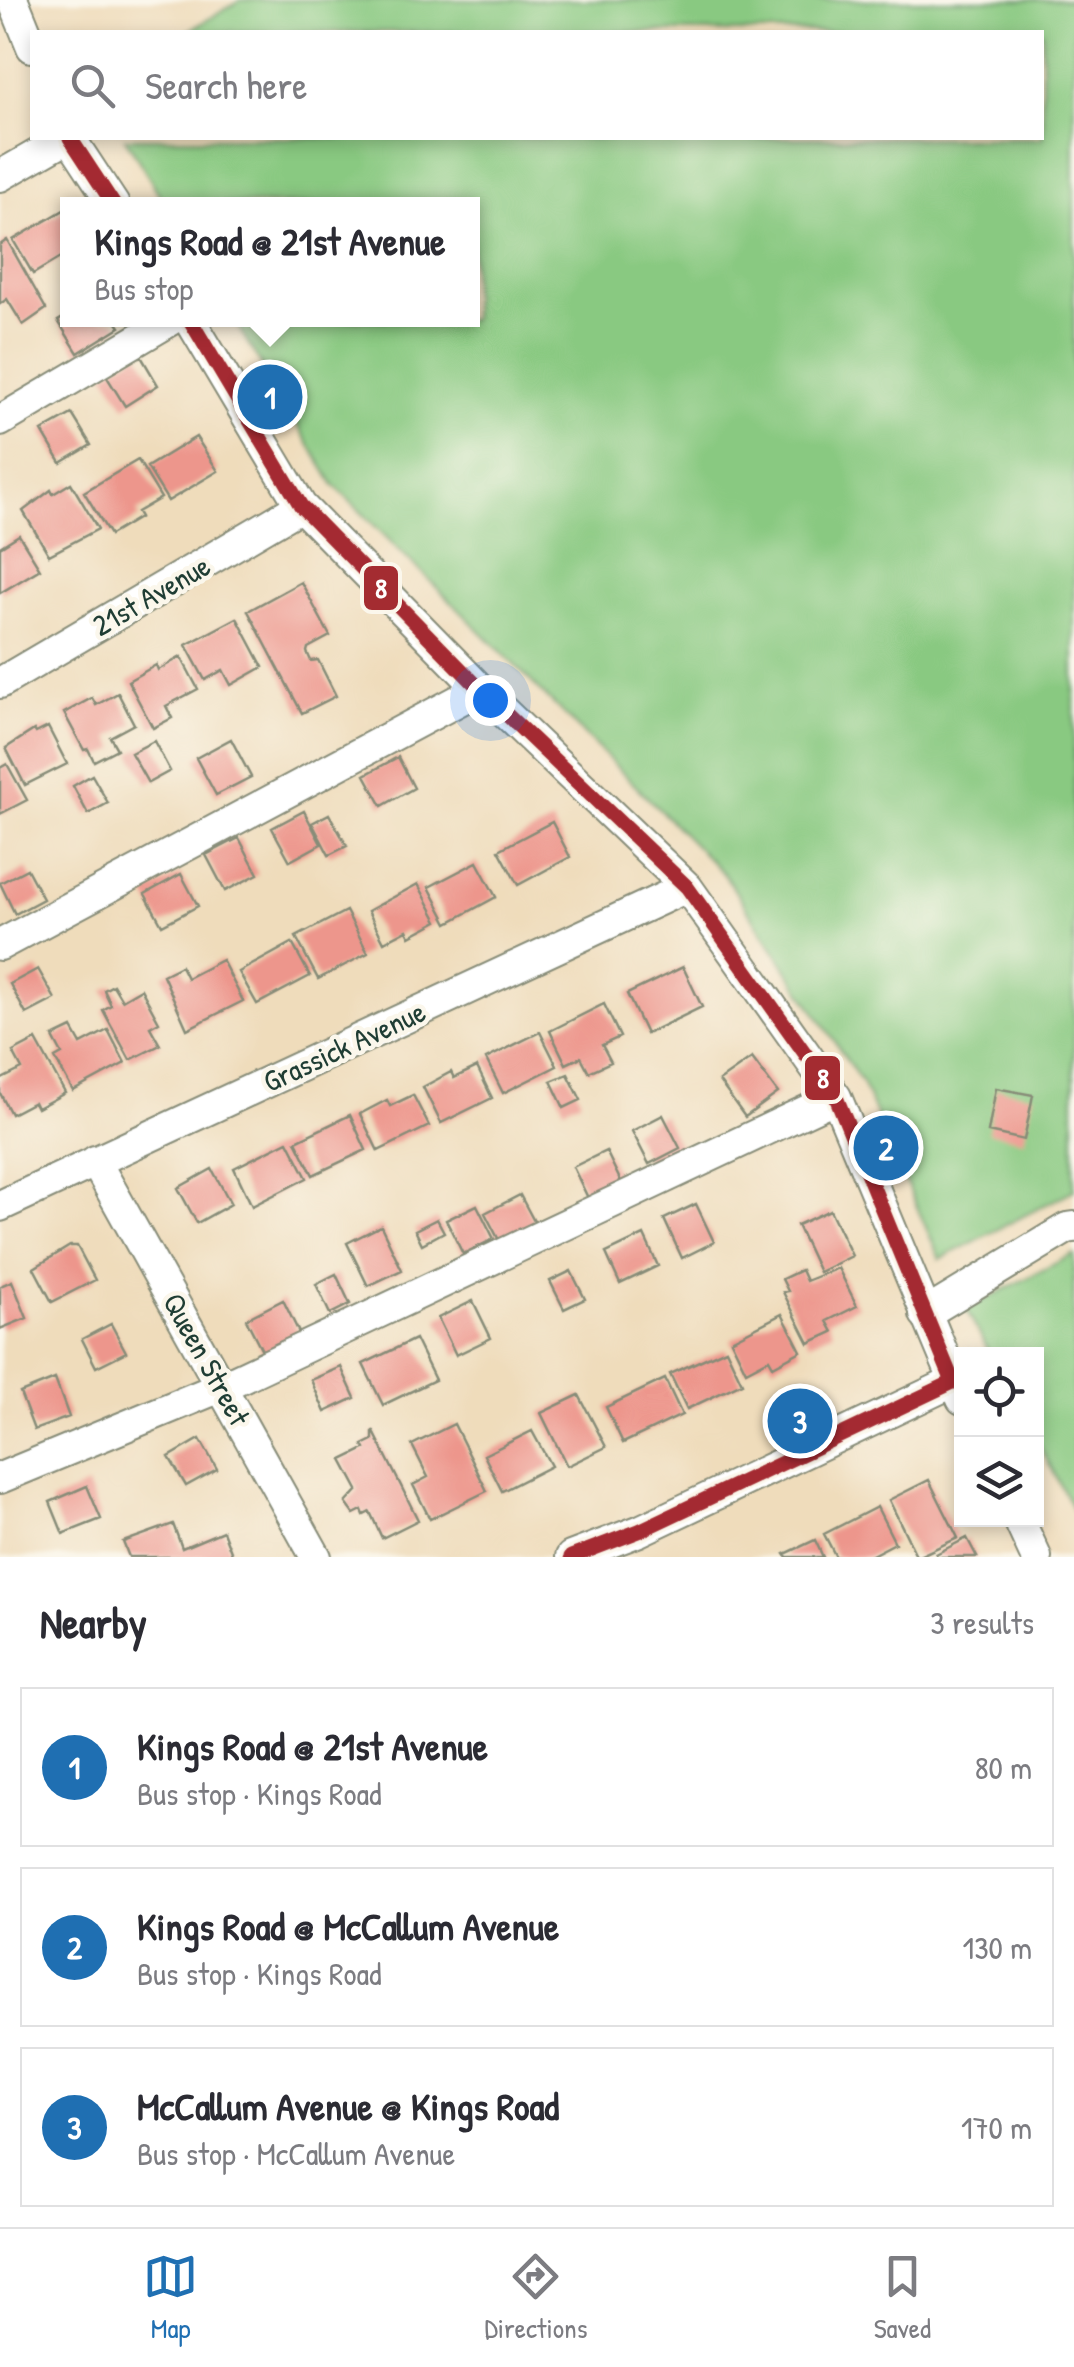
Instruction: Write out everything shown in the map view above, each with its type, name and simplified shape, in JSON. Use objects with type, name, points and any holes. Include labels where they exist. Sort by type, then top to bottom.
[{"type":"street","points":[[13,0],[30,42]]},
{"type":"street","points":[[0,176],[64,140]]},
{"type":"street","points":[[69,140],[109,197]]},
{"type":"street","points":[[0,422],[159,327]]},
{"type":"street","points":[[194,327],[301,506],[480,689],[688,886],[836,1097],[954,1383]]},
{"type":"street","name":"21st Avenue","points":[[0,683],[301,506]]},
{"type":"street","points":[[0,945],[480,689]]},
{"type":"street","name":"Grassick Avenue","points":[[0,1206],[688,886]]},
{"type":"street","points":[[0,1478],[222,1386],[836,1097]]},
{"type":"street","name":"Queen Street","points":[[94,1161],[316,1557]]},
{"type":"street","points":[[925,1314],[1074,1227]]},
{"type":"street","points":[[571,1557],[639,1531],[954,1391]]},
{"type":"street","points":[[1021,1527],[1036,1557]]},
{"type":"green space","points":[[241,0],[1074,0],[1074,1190],[940,1259],[862,1083],[724,874],[334,485],[238,327],[480,327],[480,197],[161,197],[126,140],[1044,140],[1044,30],[190,30]]},
{"type":"green space","points":[[1074,1254],[1074,1511],[1044,1454],[1044,1347],[986,1347],[966,1309]]},
{"type":"building","points":[[60,212],[60,258],[33,274],[13,240]]},
{"type":"building","points":[[7,240],[46,309],[23,325],[7,299],[0,304],[0,245]]},
{"type":"building","points":[[62,327],[120,327],[78,353]]},
{"type":"building","points":[[139,353],[158,385],[125,406],[105,374]]},
{"type":"building","points":[[72,414],[91,445],[61,463],[42,431]]},
{"type":"building","points":[[196,437],[218,471],[168,501],[147,467]]},
{"type":"building","points":[[138,460],[161,498],[137,512],[140,517],[110,535],[84,492]]},
{"type":"building","points":[[71,483],[98,529],[49,555],[23,511],[51,490],[53,494]]},
{"type":"building","points":[[19,535],[40,569],[0,593],[0,547]]},
{"type":"building","points":[[301,582],[330,636],[307,652],[311,661],[318,660],[336,696],[302,713],[248,611]]},
{"type":"building","points":[[237,618],[263,667],[231,685],[223,670],[205,680],[186,645]]},
{"type":"building","points":[[181,657],[198,689],[166,706],[172,718],[153,728],[128,681],[156,665],[158,670]]},
{"type":"building","points":[[118,693],[134,724],[110,737],[117,749],[94,761],[64,713],[92,698],[96,705]]},
{"type":"building","points":[[48,727],[67,764],[25,785],[6,748],[34,730],[36,733]]},
{"type":"building","points":[[231,739],[251,777],[216,795],[196,758]]},
{"type":"building","points":[[154,741],[170,771],[148,783],[131,753]]},
{"type":"building","points":[[398,757],[414,788],[382,806],[365,775]]},
{"type":"building","points":[[7,764],[27,800],[0,814],[0,768]]},
{"type":"building","points":[[92,775],[108,803],[88,814],[73,786]]},
{"type":"building","points":[[304,811],[321,844],[290,861],[272,828]]},
{"type":"building","points":[[329,814],[347,846],[329,855],[312,823]]},
{"type":"building","points":[[552,822],[570,857],[518,885],[499,850]]},
{"type":"building","points":[[239,838],[258,874],[225,891],[206,855]]},
{"type":"building","points":[[477,862],[496,897],[448,923],[429,887]]},
{"type":"building","points":[[27,869],[43,899],[15,914],[0,883]]},
{"type":"building","points":[[181,874],[198,906],[162,925],[145,894]]},
{"type":"building","points":[[418,884],[438,921],[410,936],[407,930],[384,942],[368,911]]},
{"type":"building","points":[[346,911],[368,953],[318,979],[296,937]]},
{"type":"building","points":[[292,943],[310,976],[257,1004],[239,972]]},
{"type":"building","points":[[222,960],[243,1001],[187,1029],[163,975],[181,966],[187,978]]},
{"type":"building","points":[[683,967],[702,1007],[646,1034],[627,994]]},
{"type":"building","points":[[38,969],[55,999],[26,1014],[10,984]]},
{"type":"building","points":[[113,985],[122,1000],[141,989],[159,1022],[150,1027],[160,1045],[130,1060],[103,1010],[111,1005],[104,990]]},
{"type":"building","points":[[604,1004],[620,1037],[602,1045],[611,1062],[589,1072],[581,1057],[566,1064],[550,1031]]},
{"type":"building","points":[[72,1028],[81,1044],[108,1030],[125,1063],[73,1091],[55,1058],[62,1054],[53,1037]]},
{"type":"building","points":[[540,1032],[557,1066],[503,1093],[486,1059]]},
{"type":"building","points":[[36,1040],[65,1093],[37,1108],[34,1102],[11,1114],[0,1093],[0,1080],[22,1069],[13,1052]]},
{"type":"building","points":[[752,1058],[778,1093],[745,1117],[719,1081]]},
{"type":"building","points":[[477,1067],[492,1098],[441,1123],[423,1087],[451,1072],[454,1078]]},
{"type":"building","points":[[568,1074],[581,1100],[564,1108],[551,1081]]},
{"type":"building","points":[[996,1088],[1033,1095],[1024,1140],[988,1132]]},
{"type":"building","points":[[413,1095],[429,1126],[378,1151],[360,1114],[387,1100],[390,1106]]},
{"type":"building","points":[[350,1115],[366,1150],[313,1175],[296,1141]]},
{"type":"building","points":[[663,1115],[680,1148],[649,1164],[632,1131]]},
{"type":"building","points":[[288,1141],[307,1178],[252,1206],[234,1168]]},
{"type":"building","points":[[606,1151],[622,1184],[589,1200],[573,1167]]},
{"type":"building","points":[[212,1169],[231,1204],[197,1223],[178,1188]]},
{"type":"building","points":[[520,1195],[536,1225],[501,1244],[485,1213]]},
{"type":"building","points":[[696,1204],[714,1242],[682,1258],[664,1219]]},
{"type":"building","points":[[477,1205],[494,1239],[463,1254],[446,1220]]},
{"type":"building","points":[[830,1210],[852,1256],[819,1272],[797,1225]]},
{"type":"building","points":[[437,1219],[444,1232],[422,1244],[415,1230]]},
{"type":"building","points":[[381,1226],[402,1270],[368,1286],[347,1243]]},
{"type":"building","points":[[644,1235],[658,1266],[620,1284],[606,1253]]},
{"type":"building","points":[[70,1246],[77,1246],[95,1280],[52,1302],[34,1268]]},
{"type":"building","points":[[838,1268],[857,1306],[827,1321],[833,1332],[809,1343],[783,1292],[788,1291],[782,1279],[801,1270],[806,1281]]},
{"type":"building","points":[[571,1271],[585,1299],[564,1309],[550,1281]]},
{"type":"building","points":[[336,1274],[350,1304],[330,1314],[316,1284]]},
{"type":"building","points":[[12,1281],[27,1318],[0,1329],[0,1286]]},
{"type":"building","points":[[283,1300],[303,1341],[267,1360],[246,1319]]},
{"type":"building","points":[[473,1301],[491,1338],[456,1355],[438,1318]]},
{"type":"building","points":[[782,1314],[801,1351],[773,1366],[769,1359],[746,1371],[731,1340]]},
{"type":"building","points":[[111,1324],[126,1352],[96,1367],[82,1339]]},
{"type":"building","points":[[415,1339],[435,1380],[383,1405],[363,1364]]},
{"type":"building","points":[[726,1349],[742,1383],[687,1409],[670,1374]]},
{"type":"building","points":[[341,1367],[355,1398],[325,1412],[311,1380]]},
{"type":"building","points":[[55,1379],[69,1417],[34,1430],[20,1393]]},
{"type":"building","points":[[665,1379],[682,1415],[623,1443],[606,1407]]},
{"type":"building","points":[[579,1395],[606,1447],[567,1466],[541,1413]]},
{"type":"building","points":[[454,1424],[487,1491],[430,1519],[413,1485],[428,1477],[412,1445]]},
{"type":"building","points":[[373,1430],[418,1520],[382,1538],[370,1512],[354,1514],[346,1503],[358,1490],[342,1460],[365,1449],[363,1445],[373,1440]]},
{"type":"building","points":[[532,1431],[551,1466],[502,1491],[484,1455]]},
{"type":"building","points":[[200,1439],[217,1469],[186,1486],[169,1457]]},
{"type":"building","points":[[929,1480],[958,1538],[917,1557],[889,1500]]},
{"type":"building","points":[[87,1486],[101,1519],[63,1534],[50,1502]]},
{"type":"building","points":[[877,1507],[895,1543],[868,1557],[836,1557],[824,1534]]},
{"type":"building","points":[[173,1524],[182,1548],[223,1531],[233,1557],[129,1557],[123,1542]]},
{"type":"building","points":[[967,1538],[977,1557],[937,1557],[936,1554]]},
{"type":"building","points":[[815,1540],[823,1557],[785,1554]]},
{"type":"transit line","name":"8","points":[[71,140],[109,197]]},
{"type":"transit line","name":"8","points":[[194,327],[301,506],[480,689],[687,887],[836,1097],[953,1382]]},
{"type":"transit line","name":"8","points":[[571,1557],[639,1531],[953,1382]]},
{"type":"place","name":"Kings Road @ 21st Avenue","points":[[270,397]]},
{"type":"place","name":"Kings Road @ McCallum Avenue","points":[[886,1148]]},
{"type":"place","name":"McCallum Avenue @ Kings Road","points":[[800,1421]]}]
